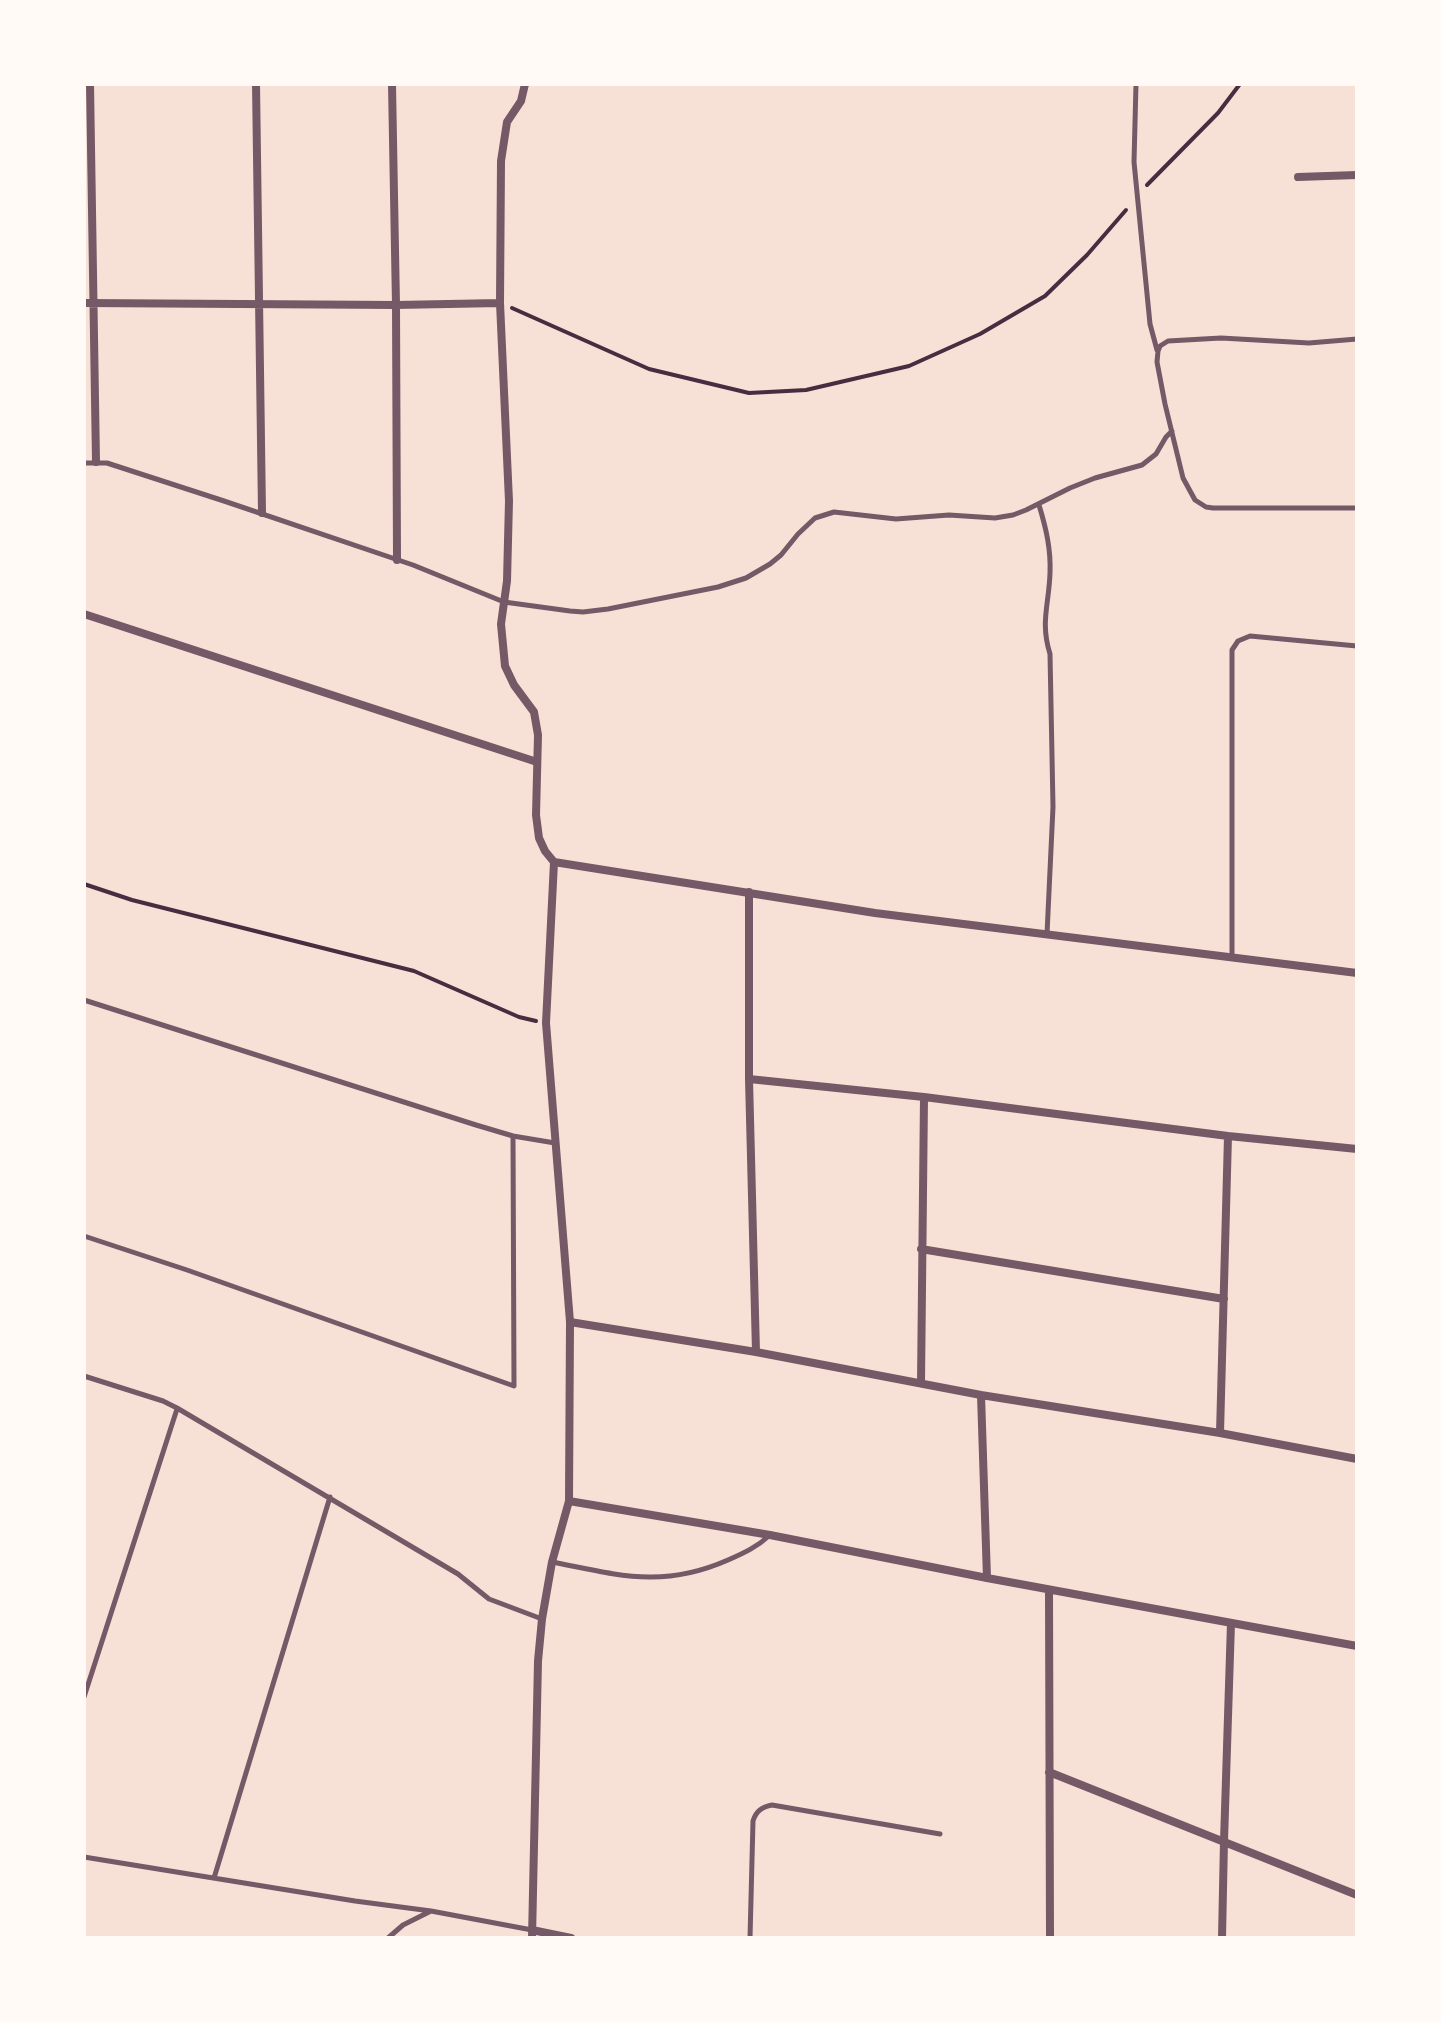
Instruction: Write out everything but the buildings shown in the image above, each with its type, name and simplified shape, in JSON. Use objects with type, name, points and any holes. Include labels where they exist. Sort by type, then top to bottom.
[{"type":"street","points":[[90,84],[88,303],[96,462]]},
{"type":"street","points":[[256,84],[262,513]]},
{"type":"street","points":[[392,84],[397,560]]},
{"type":"street","points":[[525,84],[521,101],[507,122],[501,161],[500,303],[509,501],[501,624],[505,666],[514,685],[534,712],[538,735],[536,815],[539,838],[554,862],[875,913],[1357,973]]},
{"type":"street","points":[[1298,177],[1357,175]]},
{"type":"street","points":[[88,303],[500,303]]},
{"type":"street","points":[[84,614],[537,762]]},
{"type":"street","points":[[554,862],[546,1023],[570,1322],[569,1501],[552,1562],[538,1661],[532,1934],[571,1938]]},
{"type":"street","points":[[749,892],[749,1079],[756,1352]]},
{"type":"street","points":[[749,1079],[1357,1149]]},
{"type":"street","points":[[921,1383],[924,1097]]},
{"type":"street","points":[[1220,1433],[1228,1136]]},
{"type":"street","points":[[921,1249],[1224,1299]]},
{"type":"street","points":[[570,1322],[1357,1459]]},
{"type":"street","points":[[981,1395],[987,1578]]},
{"type":"street","points":[[569,1501],[770,1535],[1357,1646]]},
{"type":"street","points":[[1049,1590],[1050,1938]]},
{"type":"street","points":[[1222,1938],[1231,1623]]},
{"type":"street","points":[[1049,1772],[1357,1895]]},
{"type":"lane","points":[[1136,84],[1134,162],[1150,324],[1183,478],[1195,500],[1206,507],[1276,510],[1357,508]]},
{"type":"lane","points":[[1158,351],[1168,341],[1221,338],[1309,343],[1357,339]]},
{"type":"lane","points":[[84,463],[107,463],[262,513],[397,560],[504,602],[570,611],[596,611],[746,578],[781,555],[815,518],[834,512],[896,519],[1013,515],[1095,478],[1142,465],[1156,454],[1172,431]]},
{"type":"lane","points":[[1039,505],[1048,535],[1050,572],[1044,616],[1050,654],[1053,807],[1047,935]]},
{"type":"lane","points":[[1232,958],[1232,650],[1238,641],[1250,636],[1357,646]]},
{"type":"lane","points":[[84,1000],[476,1125],[513,1136],[555,1143]]},
{"type":"lane","points":[[84,1236],[514,1386],[513,1136]]},
{"type":"lane","points":[[84,1376],[177,1408],[458,1574],[489,1599],[542,1619]]},
{"type":"lane","points":[[84,1697],[177,1408]]},
{"type":"lane","points":[[214,1878],[330,1497]]},
{"type":"lane","points":[[552,1562],[641,1578],[671,1577],[712,1567],[754,1548],[770,1535]]},
{"type":"lane","points":[[750,1938],[753,1821],[759,1810],[772,1805],[940,1834]]},
{"type":"lane","points":[[84,1857],[431,1911],[532,1934]]},
{"type":"lane","points":[[388,1938],[403,1925],[431,1911]]},
{"type":"path","points":[[500,303],[649,369],[749,393],[806,390],[909,366],[980,334],[1045,296],[1087,255],[1158,172],[1218,113],[1240,84]]},
{"type":"path","points":[[84,884],[132,900],[414,971],[519,1017],[546,1023]]}]
